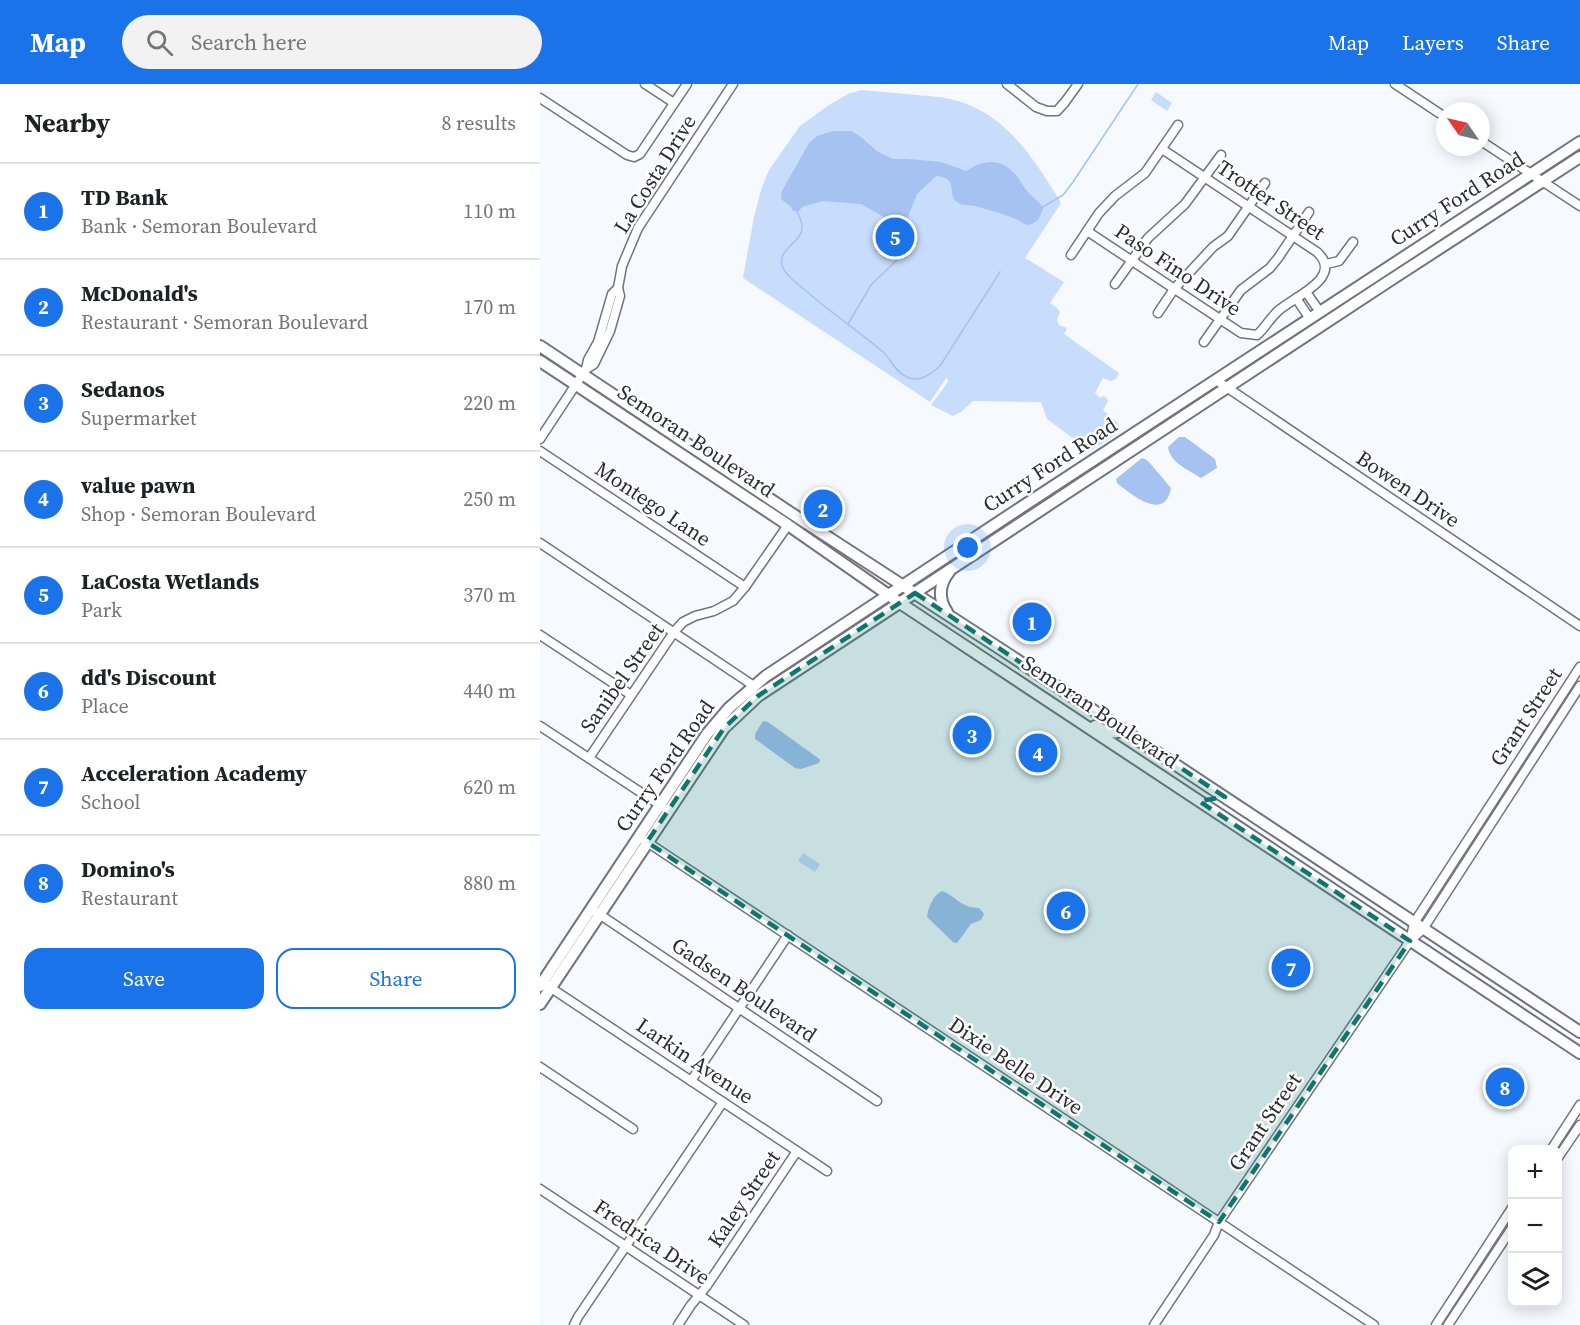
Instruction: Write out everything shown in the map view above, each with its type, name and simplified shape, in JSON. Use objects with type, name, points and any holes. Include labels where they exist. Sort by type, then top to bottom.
[{"type":"main road","name":"Curry Ford Road","points":[[664,808],[707,734],[729,708],[766,676],[1580,142]]},
{"type":"main road","name":"Curry Ford Road","points":[[540,1004],[544,985],[664,808],[724,728],[758,696],[1580,157]]},
{"type":"main road","points":[[1386,283],[1422,253],[1421,246]]},
{"type":"main road","points":[[1328,321],[1333,309],[1367,287],[1394,264]]},
{"type":"main road","points":[[1271,358],[1311,326],[1320,312]]},
{"type":"main road","name":"Semoran Boulevard","points":[[540,346],[584,371],[794,515],[1580,1032]]},
{"type":"main road","name":"Semoran Boulevard","points":[[540,361],[788,525],[900,603],[1580,1053]]},
{"type":"main road","points":[[1087,479],[1091,468],[1124,446],[1137,432]]},
{"type":"main road","points":[[1021,523],[1029,513],[1074,482],[1077,471]]},
{"type":"main road","points":[[949,615],[944,608],[940,591],[944,577],[951,570]]},
{"type":"main road","points":[[724,728],[729,717],[754,691],[754,686]]},
{"type":"main road","points":[[1080,722],[1114,733],[1120,728]]},
{"type":"main road","points":[[1127,754],[1135,750],[1143,751],[1212,797],[1225,798]]},
{"type":"main road","points":[[1266,845],[1284,850],[1301,848]]},
{"type":"street","points":[[645,84],[674,103]]},
{"type":"street","points":[[540,98],[627,155],[634,157],[640,154],[687,84]]},
{"type":"street","name":"La Costa Drive","points":[[584,371],[594,364],[610,331],[620,296],[618,288],[622,266],[638,228],[733,84]]},
{"type":"street","points":[[1007,84],[1036,106],[1047,111],[1057,111],[1078,84]]},
{"type":"street","points":[[1395,84],[1436,111]]},
{"type":"street","points":[[1071,255],[1108,202],[1145,173],[1178,125]]},
{"type":"street","points":[[1490,147],[1580,206]]},
{"type":"street","name":"Trotter Street","points":[[1162,149],[1322,256],[1326,264],[1324,273],[1318,283],[1306,292]]},
{"type":"street","points":[[1115,284],[1148,238],[1185,204],[1221,155]]},
{"type":"street","points":[[1158,313],[1174,289],[1213,248],[1228,236],[1265,183]]},
{"type":"street","points":[[1204,342],[1240,290],[1270,268],[1309,212]]},
{"type":"street","name":"Paso Fino Drive","points":[[1087,231],[1241,333],[1257,335],[1277,312],[1306,292]]},
{"type":"street","points":[[1326,264],[1340,261],[1353,242]]},
{"type":"street","name":"La Costa Drive","points":[[540,439],[584,371],[598,342],[612,294],[618,288]]},
{"type":"street","points":[[1306,292],[1320,312]]},
{"type":"street","points":[[1296,298],[1310,319]]},
{"type":"street","points":[[606,319],[606,325],[610,331]]},
{"type":"street","name":"Bowen Drive","points":[[1216,380],[1580,626]]},
{"type":"street","name":"Montego Lane","points":[[540,451],[745,588]]},
{"type":"street","name":"Sanibel Street","points":[[589,758],[674,632],[683,622],[714,611],[733,601],[745,588],[788,525]]},
{"type":"street","points":[[540,543],[754,686]]},
{"type":"street","points":[[540,634],[631,695]]},
{"type":"street","name":"Grant Street","points":[[1154,1325],[1214,1235],[1219,1222],[1410,941],[1471,834],[1580,667]]},
{"type":"street","name":"Grant Street","points":[[1419,926],[1480,840],[1580,686]]},
{"type":"street","points":[[1560,698],[1569,704]]},
{"type":"street","points":[[1552,711],[1560,716]]},
{"type":"street","points":[[540,726],[664,808]]},
{"type":"street","points":[[1509,776],[1517,782]]},
{"type":"street","points":[[1471,834],[1480,840]]},
{"type":"street","name":"Dixie Belle Drive","points":[[643,839],[1374,1325]]},
{"type":"street","name":"Gadsen Boulevard","points":[[595,912],[878,1101]]},
{"type":"street","points":[[691,1081],[788,935]]},
{"type":"street","name":"Larkin Avenue","points":[[544,985],[827,1171]]},
{"type":"street","points":[[540,1067],[633,1129]]},
{"type":"street","points":[[574,1325],[723,1102]]},
{"type":"street","points":[[1554,1145],[1580,1105]]},
{"type":"street","points":[[1562,1152],[1580,1125]]},
{"type":"street","name":"Kaley Street","points":[[678,1325],[797,1151]]},
{"type":"street","name":"Fredrica Drive","points":[[540,1189],[744,1325]]},
{"type":"street","points":[[1436,1325],[1508,1214]]},
{"type":"street","points":[[1448,1325],[1508,1234]]},
{"type":"highlighted area","points":[[915,593],[1225,797],[1199,801],[1410,941],[1219,1222],[647,842],[724,728],[758,696]]},
{"type":"shaded area","points":[[861,90],[958,101],[991,117],[1019,142],[1030,156],[1061,203],[1025,258],[1064,282],[1050,303],[1060,312],[1057,319],[1059,325],[1067,328],[1064,334],[1119,373],[1116,379],[1111,381],[1103,378],[1095,393],[1100,398],[1106,397],[1108,401],[1103,410],[1118,423],[1120,430],[1113,436],[1090,451],[1047,419],[1041,402],[973,401],[953,416],[931,405],[948,382],[947,377],[930,402],[743,278],[754,217],[769,170],[800,126],[829,105],[848,94]]},
{"type":"shaded area","points":[[1156,92],[1172,103],[1167,111],[1151,100]]},
{"type":"shaded area","points":[[833,131],[851,131],[878,152],[893,159],[941,162],[966,171],[984,163],[996,162],[1015,174],[1043,208],[1041,214],[1036,221],[1028,225],[993,211],[961,204],[954,198],[948,180],[936,176],[917,194],[903,229],[895,229],[884,217],[861,204],[823,201],[802,207],[799,211],[793,211],[781,199],[782,191],[809,143],[817,136]]},
{"type":"shaded area","points":[[1179,437],[1185,437],[1215,459],[1217,468],[1201,478],[1181,466],[1172,457],[1168,447]]},
{"type":"shaded area","points":[[1142,458],[1149,462],[1171,488],[1168,498],[1162,504],[1147,503],[1117,483],[1116,479]]},
{"type":"shaded area","points":[[763,721],[768,722],[818,758],[819,763],[801,769],[795,768],[755,739],[755,734]]},
{"type":"shaded area","points":[[803,853],[820,864],[815,872],[798,861]]},
{"type":"shaded area","points":[[942,891],[964,905],[978,908],[984,914],[981,920],[971,924],[957,943],[953,942],[927,917],[936,895]]},
{"type":"waterway","points":[[1041,208],[1063,195],[1138,84]]},
{"type":"waterway","points":[[797,211],[802,229],[801,234],[782,256],[781,262],[785,271],[814,298],[882,351],[903,375],[912,379],[925,377],[940,366],[1000,272]]},
{"type":"waterway","points":[[848,324],[871,285],[897,260],[902,250],[897,229]]},
{"type":"place","name":"LaCosta Wetlands","points":[[895,237]]},
{"type":"place","name":"McDonald's","points":[[823,509]]},
{"type":"place","name":"TD Bank","points":[[1032,622]]},
{"type":"place","name":"Sedanos","points":[[972,735]]},
{"type":"place","name":"value pawn","points":[[1038,753]]},
{"type":"place","name":"dd's Discount","points":[[1066,911]]},
{"type":"place","name":"Acceleration Academy","points":[[1291,968]]},
{"type":"place","name":"Domino's","points":[[1505,1087]]}]
